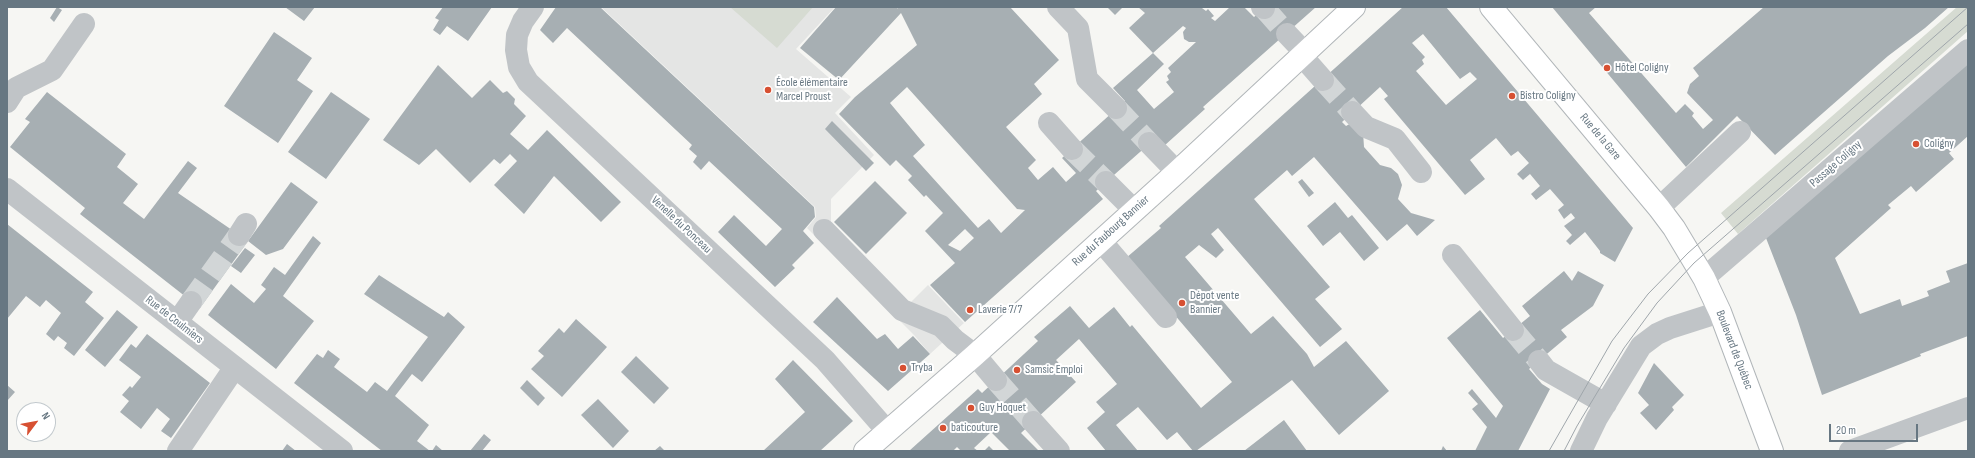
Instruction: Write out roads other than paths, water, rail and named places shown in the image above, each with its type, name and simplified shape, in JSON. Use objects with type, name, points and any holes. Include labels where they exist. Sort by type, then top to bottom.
[{"type":"main road","name":"Rue du Faubourg Bannier","points":[[865,451],[975,355],[1177,172],[1354,7]]},
{"type":"main road","name":"Rue de la Gare","points":[[1491,7],[1659,208],[1688,253]]},
{"type":"main road","name":"Boulevard de Québec","points":[[1688,253],[1704,278],[1720,312],[1772,451]]},
{"type":"street","name":"Venelle du Ponceau","points":[[532,7],[523,21],[517,35],[516,50],[519,67],[528,82],[825,360],[887,431]]},
{"type":"street","points":[[1058,7],[1078,28],[1087,79],[1116,108]]},
{"type":"street","points":[[7,102],[16,88],[52,70],[84,24]]},
{"type":"street","points":[[1287,34],[1323,80]]},
{"type":"street","name":"Passage Coligny","points":[[1704,278],[1968,50]]},
{"type":"street","points":[[1352,112],[1366,127],[1395,139],[1421,172]]},
{"type":"street","points":[[1049,123],[1072,149]]},
{"type":"street","points":[[1659,208],[1740,132]]},
{"type":"street","points":[[1150,143],[1177,172]]},
{"type":"street","points":[[1106,182],[1134,210]]},
{"type":"street","name":"Rue de Coulmiers","points":[[7,189],[342,451]]},
{"type":"street","points":[[824,230],[902,310],[942,326],[955,340],[975,355],[996,380]]},
{"type":"street","points":[[1101,240],[1166,317]]},
{"type":"street","points":[[1452,255],[1513,330]]},
{"type":"street","points":[[177,322],[191,302]]},
{"type":"street","points":[[1581,451],[1606,404],[1637,352],[1646,342],[1670,328],[1720,312]]},
{"type":"street","points":[[1539,361],[1546,370],[1606,404]]},
{"type":"street","points":[[178,451],[235,367]]},
{"type":"street","points":[[1850,451],[1968,408]]},
{"type":"street","points":[[1033,422],[1060,451]]},
{"type":"tunnel","points":[[1264,8],[1287,34]]},
{"type":"tunnel","points":[[1323,80],[1352,112]]},
{"type":"tunnel","points":[[1116,108],[1149,143]]},
{"type":"tunnel","points":[[1072,149],[1106,182]]},
{"type":"tunnel","points":[[191,302],[239,235]]},
{"type":"tunnel","points":[[1513,330],[1539,361]]},
{"type":"tunnel","points":[[996,380],[1033,422]]},
{"type":"tram line","points":[[1549,451],[1612,341],[1648,294],[1688,253],[1968,7]]},
{"type":"tram line","points":[[1564,451],[1577,426],[1624,348],[1657,303],[1694,263],[1968,24]]},
{"type":"place","name":"Hôtel Coligny","points":[[1607,68]]},
{"type":"place","name":"École élémentaire Marcel Proust","points":[[768,90]]},
{"type":"place","name":"Bistro Coligny","points":[[1512,96]]},
{"type":"place","name":"Coligny","points":[[1916,144]]},
{"type":"place","name":"Dépot vente Bannier","points":[[1182,303]]},
{"type":"place","name":"Laverie 7/7","points":[[970,310]]},
{"type":"place","name":"Tryba","points":[[903,368]]},
{"type":"place","name":"Samsic Emploi","points":[[1017,370]]},
{"type":"place","name":"Guy Hoquet","points":[[971,408]]},
{"type":"place","name":"baticouture","points":[[943,428]]}]
